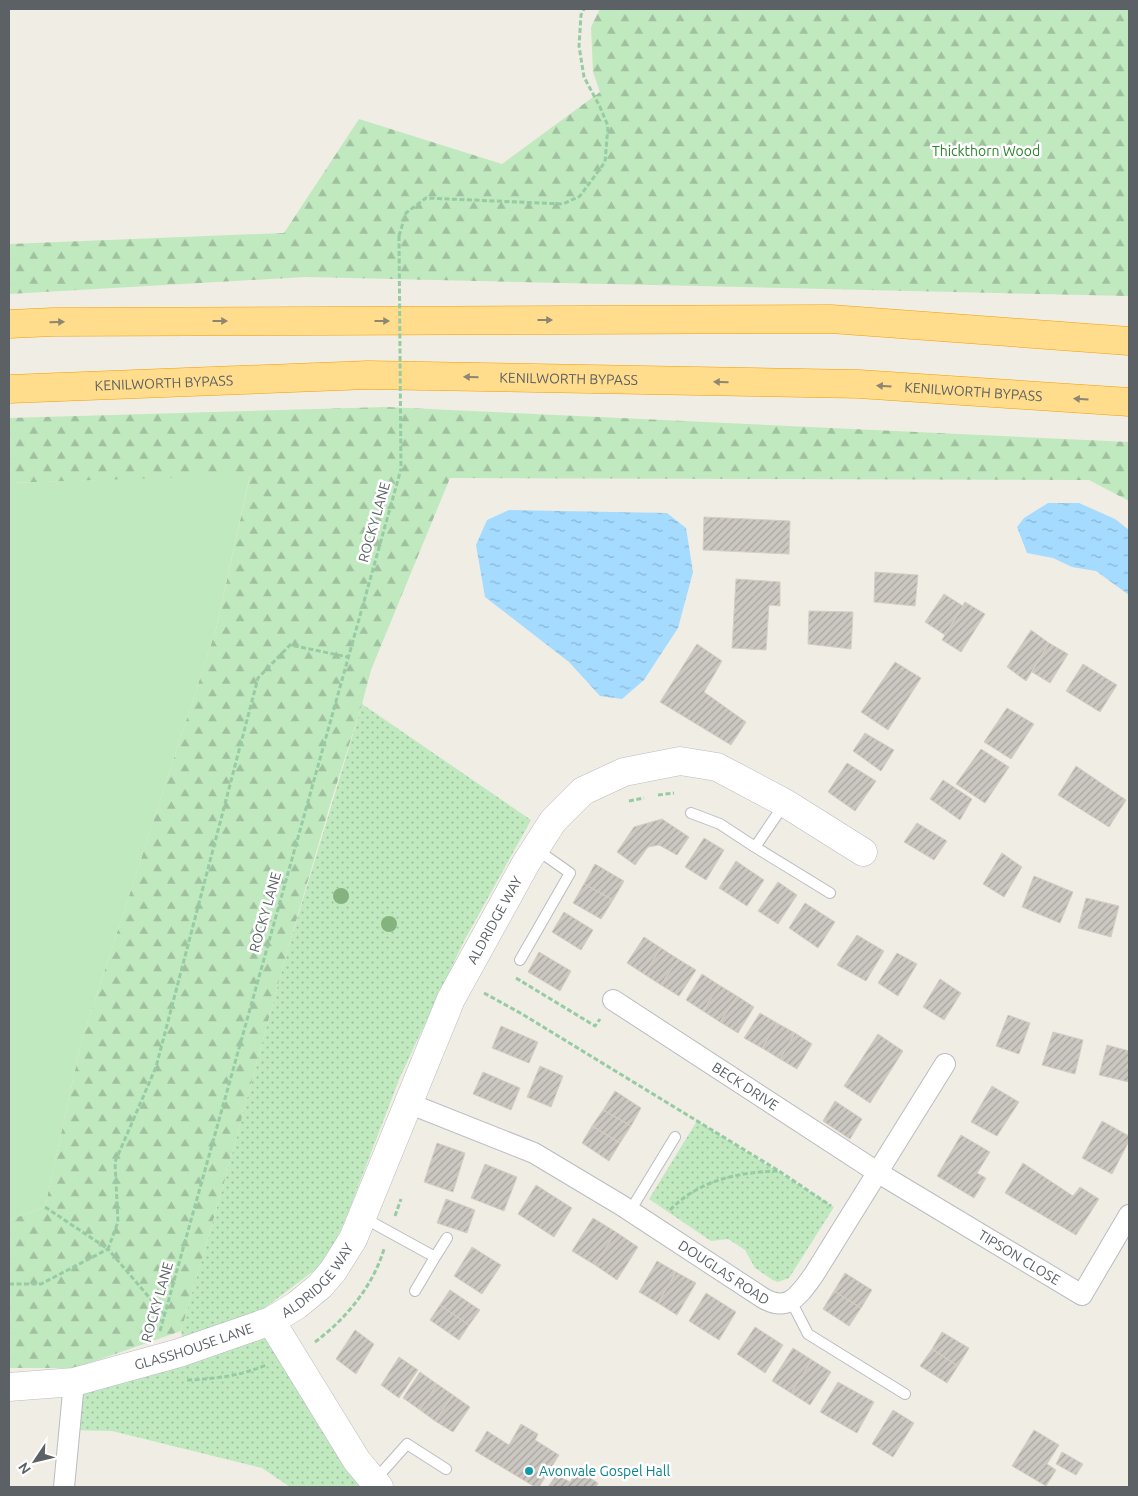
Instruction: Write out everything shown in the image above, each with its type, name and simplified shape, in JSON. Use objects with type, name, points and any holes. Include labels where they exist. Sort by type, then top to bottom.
[{"type":"highway","points":[[9,324],[53,322],[831,320],[1129,341]]},
{"type":"highway","name":"KENILWORTH BYPASS","points":[[9,389],[368,375],[859,384],[1129,402]]},
{"type":"street","name":"ALDRIDGE WAY","points":[[271,1321],[297,1305],[324,1281],[343,1256],[362,1217],[451,999],[535,848],[553,821],[583,791],[624,772],[680,761],[717,767],[785,803],[863,852]]},
{"type":"street","name":"BECK DRIVE","points":[[613,1000],[877,1172]]},
{"type":"street","name":"DOUGLAS ROAD","points":[[408,1103],[534,1153],[630,1211],[770,1303],[779,1304],[791,1302],[803,1291],[945,1064]]},
{"type":"street","name":"TIPSON CLOSE","points":[[877,1172],[1082,1294],[1129,1215]]},
{"type":"street","name":"GLASSHOUSE LANE","points":[[9,1387],[74,1382],[179,1353],[271,1321],[356,1461],[376,1485]]},
{"type":"street","points":[[64,1487],[74,1382]]},
{"type":"lane","points":[[755,847],[785,803]]},
{"type":"lane","points":[[690,813],[720,824],[830,893]]},
{"type":"lane","points":[[520,960],[570,873],[535,848]]},
{"type":"lane","points":[[630,1211],[675,1137]]},
{"type":"lane","points":[[362,1217],[435,1257]]},
{"type":"lane","points":[[414,1292],[447,1238]]},
{"type":"lane","points":[[791,1302],[808,1334],[905,1394]]},
{"type":"lane","points":[[376,1485],[408,1444],[446,1469]]},
{"type":"path","name":"ROCKY LANE","points":[[152,1361],[401,469],[399,236],[406,213],[426,198],[563,204],[580,196],[605,162],[608,126],[584,77],[579,46],[580,15],[584,9]]},
{"type":"path","points":[[9,1284],[41,1284],[108,1249],[118,1222],[115,1162],[156,1067],[258,678],[290,645],[348,657]]},
{"type":"path","points":[[514,977],[595,1026],[613,1000]]},
{"type":"path","points":[[479,1001],[484,991],[779,1171],[849,1217]]},
{"type":"path","points":[[658,1229],[668,1212],[681,1198],[700,1187],[723,1178],[752,1172],[779,1171]]},
{"type":"path","points":[[185,1380],[239,1375],[292,1355],[327,1333],[362,1294],[381,1261],[402,1195]]},
{"type":"path","points":[[45,1207],[108,1249],[165,1316]]},
{"type":"green space","name":"Thickthorn Wood","points":[[600,9],[1129,9],[1129,296],[306,277],[9,294],[9,244],[284,233],[359,119],[502,164],[600,92],[593,72],[591,27]]},
{"type":"green space","points":[[386,407],[1129,442],[1129,501],[1089,480],[450,478],[371,670],[285,959],[224,1183],[181,1331],[75,1368],[9,1368],[9,1220],[45,1207],[81,1043],[216,629],[250,476],[9,483],[9,418]]},
{"type":"green space","points":[[250,475],[216,629],[81,1043],[45,1207],[9,1220],[9,483]]},
{"type":"green space","points":[[362,704],[531,820],[464,941],[400,1077],[348,1213],[331,1251],[316,1269],[258,1313],[183,1342],[181,1331],[224,1183],[285,959]]},
{"type":"green space","points":[[697,1121],[834,1207],[789,1278],[778,1282],[773,1280],[755,1268],[745,1250],[739,1246],[728,1239],[711,1241],[649,1199]]},
{"type":"green space","points":[[271,1321],[378,1487],[290,1487],[262,1468],[112,1431],[69,1430],[74,1382]]},
{"type":"water","points":[[1048,503],[1079,503],[1115,519],[1129,530],[1129,595],[1096,571],[1072,567],[1053,558],[1027,553],[1017,527],[1024,518]]},
{"type":"water","points":[[509,510],[667,513],[686,528],[693,572],[678,628],[644,680],[622,699],[600,696],[569,662],[485,597],[476,545],[487,520]]},
{"type":"building","points":[[704,517],[790,521],[789,554],[703,550]]},
{"type":"building","points":[[875,572],[918,575],[915,606],[874,602]]},
{"type":"building","points":[[736,579],[780,582],[780,606],[769,605],[766,650],[732,648]]},
{"type":"building","points":[[944,594],[963,606],[945,635],[925,622]]},
{"type":"building","points":[[965,602],[985,614],[961,652],[942,640]]},
{"type":"building","points":[[809,611],[853,612],[851,649],[808,644]]},
{"type":"building","points":[[1031,630],[1049,643],[1026,681],[1007,667]]},
{"type":"building","points":[[1049,643],[1068,654],[1050,683],[1032,672]]},
{"type":"building","points":[[697,644],[722,661],[704,692],[746,722],[731,745],[660,702]]},
{"type":"building","points":[[895,662],[921,678],[888,730],[861,712]]},
{"type":"building","points":[[1083,664],[1117,685],[1100,712],[1066,691]]},
{"type":"building","points":[[1007,708],[1034,724],[1011,759],[984,742]]},
{"type":"building","points":[[865,733],[894,750],[881,771],[853,751]]},
{"type":"building","points":[[981,749],[1009,767],[985,803],[956,784]]},
{"type":"building","points":[[847,763],[876,781],[855,811],[828,792]]},
{"type":"building","points":[[1076,766],[1126,800],[1109,827],[1058,795]]},
{"type":"building","points":[[943,780],[972,799],[960,820],[930,799]]},
{"type":"building","points":[[662,819],[689,837],[677,855],[659,845],[648,847],[635,865],[617,852],[634,827]]},
{"type":"building","points":[[917,823],[947,841],[934,860],[904,842]]},
{"type":"building","points":[[704,838],[724,850],[706,880],[685,867]]},
{"type":"building","points":[[1002,853],[1022,867],[1004,897],[983,884]]},
{"type":"building","points":[[736,861],[764,880],[747,906],[719,888]]},
{"type":"building","points":[[595,864],[624,881],[613,900],[584,884]]},
{"type":"building","points":[[1034,876],[1073,892],[1060,923],[1022,907]]},
{"type":"building","points":[[778,882],[797,895],[778,924],[758,911]]},
{"type":"building","points":[[584,884],[613,900],[601,919],[573,903]]},
{"type":"building","points":[[1086,898],[1119,906],[1111,937],[1078,928]]},
{"type":"building","points":[[805,903],[835,922],[818,948],[789,928]]},
{"type":"building","points":[[564,912],[593,930],[581,950],[552,932]]},
{"type":"building","points":[[857,935],[884,951],[866,981],[837,965]]},
{"type":"building","points":[[644,937],[661,948],[644,974],[627,963]]},
{"type":"building","points":[[661,948],[678,959],[661,985],[644,974]]},
{"type":"building","points":[[539,952],[571,971],[560,991],[528,972]]},
{"type":"building","points":[[897,953],[917,964],[898,996],[878,983]]},
{"type":"building","points":[[678,959],[696,970],[679,996],[661,985]]},
{"type":"building","points":[[702,974],[719,985],[703,1011],[686,1000]]},
{"type":"building","points":[[940,979],[961,993],[944,1020],[923,1007]]},
{"type":"building","points":[[719,985],[737,996],[720,1022],[703,1011]]},
{"type":"building","points":[[737,996],[754,1007],[738,1033],[720,1022]]},
{"type":"building","points":[[760,1013],[777,1023],[762,1048],[744,1038]]},
{"type":"building","points":[[1008,1015],[1030,1023],[1019,1054],[996,1046]]},
{"type":"building","points":[[777,1023],[795,1033],[780,1059],[762,1048]]},
{"type":"building","points":[[501,1026],[538,1042],[529,1063],[492,1048]]},
{"type":"building","points":[[1053,1032],[1083,1040],[1075,1074],[1042,1065]]},
{"type":"building","points":[[795,1033],[812,1044],[797,1069],[780,1059]]},
{"type":"building","points":[[878,1034],[903,1051],[870,1103],[844,1086]]},
{"type":"building","points":[[1107,1045],[1129,1051],[1129,1082],[1099,1075]]},
{"type":"building","points":[[540,1066],[563,1076],[551,1107],[527,1097]]},
{"type":"building","points":[[483,1072],[520,1088],[511,1110],[473,1094]]},
{"type":"building","points":[[992,1086],[1019,1102],[997,1136],[971,1122]]},
{"type":"building","points":[[615,1091],[641,1108],[631,1126],[603,1110]]},
{"type":"building","points":[[835,1101],[862,1119],[850,1139],[823,1121]]},
{"type":"building","points":[[603,1110],[631,1126],[620,1143],[592,1126]]},
{"type":"building","points":[[1102,1121],[1129,1136],[1129,1141],[1112,1174],[1082,1158]]},
{"type":"building","points":[[592,1126],[620,1143],[609,1161],[582,1143]]},
{"type":"building","points":[[961,1135],[990,1152],[977,1173],[986,1178],[974,1198],[937,1176]]},
{"type":"building","points":[[437,1143],[465,1153],[453,1192],[424,1182]]},
{"type":"building","points":[[1023,1163],[1073,1196],[1080,1187],[1099,1199],[1076,1235],[1005,1193]]},
{"type":"building","points":[[485,1164],[517,1177],[504,1211],[471,1198]]},
{"type":"building","points":[[536,1185],[572,1208],[554,1237],[518,1214]]},
{"type":"building","points":[[446,1199],[475,1210],[467,1233],[437,1223]]},
{"type":"building","points":[[593,1218],[616,1232],[595,1265],[572,1251]]},
{"type":"building","points":[[616,1232],[638,1247],[617,1280],[595,1265]]},
{"type":"building","points":[[472,1247],[501,1265],[482,1294],[454,1276]]},
{"type":"building","points":[[657,1261],[676,1272],[658,1303],[639,1292]]},
{"type":"building","points":[[676,1272],[696,1283],[677,1315],[658,1303]]},
{"type":"building","points":[[845,1273],[872,1290],[861,1308],[834,1291]]},
{"type":"building","points":[[450,1290],[480,1310],[469,1325],[440,1305]]},
{"type":"building","points":[[834,1291],[861,1308],[849,1326],[823,1309]]},
{"type":"building","points":[[706,1293],[736,1312],[719,1340],[689,1321]]},
{"type":"building","points":[[440,1305],[469,1325],[459,1340],[430,1320]]},
{"type":"building","points":[[755,1327],[783,1345],[765,1373],[737,1354]]},
{"type":"building","points":[[355,1330],[374,1344],[356,1374],[336,1359]]},
{"type":"building","points":[[942,1332],[969,1348],[958,1366],[932,1349]]},
{"type":"building","points":[[793,1348],[812,1360],[791,1393],[772,1381]]},
{"type":"building","points":[[932,1349],[958,1366],[947,1383],[920,1366]]},
{"type":"building","points":[[399,1357],[418,1370],[399,1398],[381,1385]]},
{"type":"building","points":[[812,1360],[831,1372],[810,1405],[791,1393]]},
{"type":"building","points":[[420,1372],[437,1384],[420,1410],[403,1398]]},
{"type":"building","points":[[838,1382],[874,1402],[857,1433],[820,1412]]},
{"type":"building","points":[[437,1384],[453,1395],[435,1421],[420,1410]]},
{"type":"building","points":[[453,1395],[470,1407],[453,1432],[435,1421]]},
{"type":"building","points":[[893,1410],[914,1423],[893,1457],[872,1444]]},
{"type":"building","name":"Avonvale Gospel Hall","points":[[521,1424],[538,1434],[535,1440],[559,1455],[539,1487],[535,1487],[475,1451],[487,1431],[509,1445]]},
{"type":"building","points":[[1034,1430],[1059,1445],[1047,1464],[1056,1470],[1046,1486],[1012,1466]]},
{"type":"building","points":[[1062,1452],[1083,1464],[1076,1475],[1056,1464]]},
{"type":"building","points":[[577,1470],[598,1483],[596,1487],[548,1487],[557,1474],[570,1482]]},
{"type":"place","name":"Avonvale Gospel Hall","points":[[529,1471]]}]
